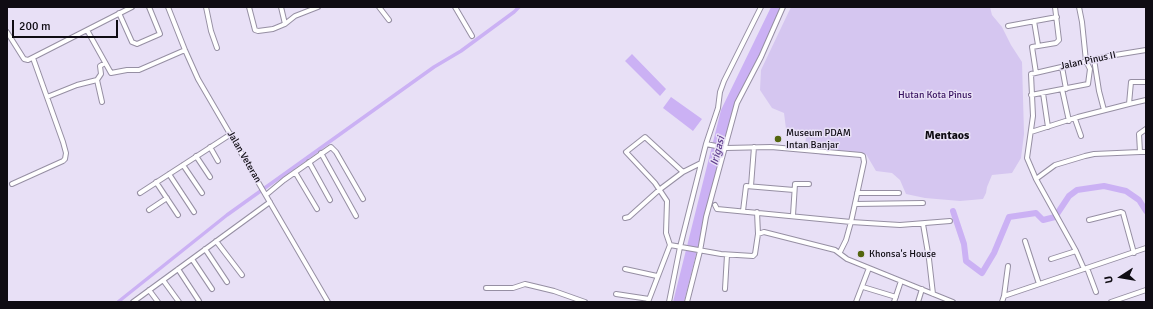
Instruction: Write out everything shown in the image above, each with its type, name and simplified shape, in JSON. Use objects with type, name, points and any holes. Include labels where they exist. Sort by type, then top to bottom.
[{"type":"street","points":[[7,32],[26,61],[132,7]]},
{"type":"street","points":[[119,13],[132,42],[137,44],[160,34],[150,7]]},
{"type":"street","name":"Jalan Veteran","points":[[168,7],[198,79],[328,302]]},
{"type":"street","points":[[206,7],[211,32],[217,48]]},
{"type":"street","points":[[249,7],[257,31],[273,29],[285,24],[295,16],[318,7]]},
{"type":"street","points":[[281,7],[285,24]]},
{"type":"street","points":[[379,7],[389,20]]},
{"type":"street","points":[[455,7],[472,36]]},
{"type":"street","points":[[669,302],[702,163],[709,144],[718,108],[720,92],[761,7]]},
{"type":"street","points":[[687,302],[706,217],[737,104],[783,7]]},
{"type":"street","points":[[1055,7],[1059,40],[1032,47],[1033,73],[1031,95],[1033,116],[1027,156],[1036,179],[1054,208],[1096,292]]},
{"type":"street","points":[[1031,95],[1088,84],[1090,69],[1086,61],[1079,7]]},
{"type":"street","points":[[1008,26],[1057,17]]},
{"type":"street","points":[[1034,21],[1038,45]]},
{"type":"street","points":[[87,30],[111,73],[136,70],[185,50]]},
{"type":"street","name":"Jalan Pinus II","points":[[1033,73],[1146,50]]},
{"type":"street","points":[[12,184],[63,161],[66,153],[33,58]]},
{"type":"street","points":[[1094,60],[1104,110]]},
{"type":"street","points":[[47,97],[76,85],[97,80],[101,74],[100,66],[105,63]]},
{"type":"street","points":[[1062,67],[1069,121]]},
{"type":"street","points":[[97,80],[102,102]]},
{"type":"street","points":[[1129,104],[1131,82],[1146,82]]},
{"type":"street","points":[[1043,93],[1048,127]]},
{"type":"street","points":[[1031,132],[1104,110],[1146,100]]},
{"type":"street","points":[[1075,119],[1081,136]]},
{"type":"street","points":[[1140,152],[1139,134],[1146,128]]},
{"type":"street","points":[[140,193],[230,134]]},
{"type":"street","points":[[616,294],[648,301],[670,245],[666,233],[667,202],[655,183],[626,152],[645,137],[683,172]]},
{"type":"street","points":[[709,144],[724,147],[754,147],[861,155],[864,158],[855,204],[846,240],[840,252]]},
{"type":"street","points":[[210,147],[218,161]]},
{"type":"street","points":[[751,186],[754,147]]},
{"type":"street","points":[[266,194],[328,148],[332,148],[363,199]]},
{"type":"street","points":[[1036,179],[1055,165],[1086,156],[1102,153],[1146,152]]},
{"type":"street","points":[[321,154],[356,216]]},
{"type":"street","points":[[196,156],[210,177]]},
{"type":"street","points":[[309,162],[330,200]]},
{"type":"street","points":[[625,218],[629,217],[659,190],[683,172],[702,163]]},
{"type":"street","points":[[182,165],[202,193]]},
{"type":"street","points":[[295,172],[317,209]]},
{"type":"street","points":[[169,174],[194,212]]},
{"type":"street","points":[[156,182],[178,215]]},
{"type":"street","points":[[793,215],[795,183],[809,184]]},
{"type":"street","points":[[743,211],[745,187],[747,185],[794,190]]},
{"type":"street","points":[[857,193],[899,193]]},
{"type":"street","points":[[149,210],[167,198]]},
{"type":"street","points":[[133,302],[270,202]]},
{"type":"street","points":[[855,204],[923,203]]},
{"type":"street","points":[[715,205],[717,208],[851,222],[900,225],[950,221]]},
{"type":"street","points":[[670,245],[727,255],[754,255],[758,234],[757,212]]},
{"type":"street","points":[[1089,220],[1121,212],[1123,213],[1134,253]]},
{"type":"street","points":[[923,224],[933,294]]},
{"type":"street","points":[[758,234],[764,232],[835,250],[840,252],[847,259],[953,302]]},
{"type":"street","points":[[216,241],[242,275]]},
{"type":"street","points":[[1025,241],[1039,284]]},
{"type":"street","points":[[1004,296],[1146,248]]},
{"type":"street","points":[[206,249],[227,282]]},
{"type":"street","points":[[1052,259],[1076,251]]},
{"type":"street","points":[[724,289],[727,255]]},
{"type":"street","points":[[192,259],[212,290]]},
{"type":"street","points":[[1002,302],[1008,266]]},
{"type":"street","points":[[856,302],[869,268]]},
{"type":"street","points":[[178,269],[199,301]]},
{"type":"street","points":[[625,269],[657,276]]},
{"type":"street","points":[[163,280],[179,302]]},
{"type":"street","points":[[863,287],[895,300],[901,281]]},
{"type":"street","points":[[486,288],[513,288],[525,284],[554,291],[585,302]]},
{"type":"street","points":[[918,302],[922,289]]},
{"type":"street","points":[[149,290],[158,302]]},
{"type":"street","points":[[1111,302],[1146,290]]},
{"type":"green space","name":"Hutan Kota Pinus","points":[[791,7],[990,7],[992,15],[1002,27],[1022,62],[1024,134],[1021,158],[1012,173],[992,175],[983,199],[960,201],[925,198],[906,194],[900,180],[892,173],[876,171],[866,154],[852,157],[821,155],[805,148],[806,136],[792,137],[786,129],[784,113],[772,108],[760,90],[761,70]]},
{"type":"water","name":"Irigasi","points":[[771,7],[783,7],[737,101],[730,120],[684,302],[673,302],[721,110]]},
{"type":"water","points":[[632,54],[666,89],[660,96],[625,61]]},
{"type":"water","points":[[671,97],[702,119],[693,131],[663,108]]},
{"type":"waterway","points":[[118,302],[227,215],[434,67],[461,51],[519,7]]},
{"type":"waterway","points":[[953,211],[964,244],[966,261],[982,273],[994,253],[1009,217],[1036,213],[1043,220],[1055,217],[1069,196],[1077,190],[1104,186],[1126,191],[1139,200],[1146,211]]},
{"type":"place","name":"Museum PDAM Intan Banjar","points":[[778,139]]},
{"type":"place","name":"Khonsa's House","points":[[861,254]]},
{"type":"district","name":"Mentaos","points":[[947,136]]}]
